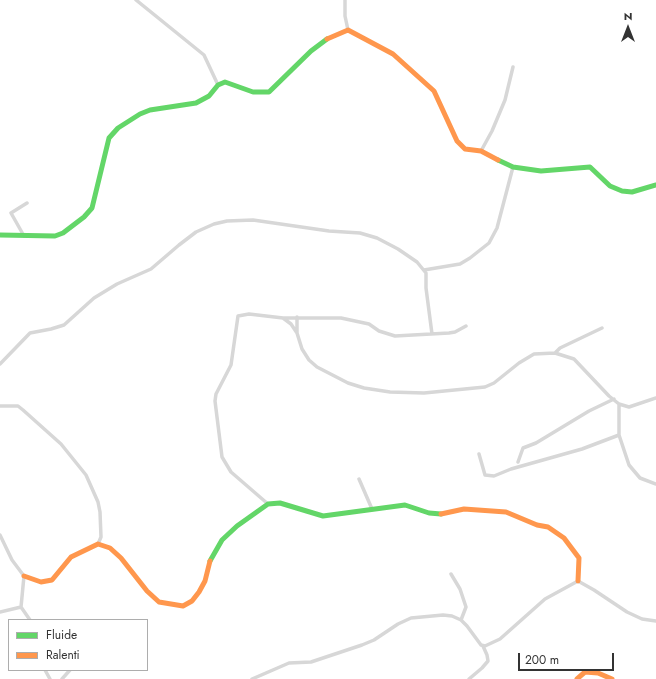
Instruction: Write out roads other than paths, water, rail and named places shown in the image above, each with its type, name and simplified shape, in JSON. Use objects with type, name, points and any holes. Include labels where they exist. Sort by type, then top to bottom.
[{"type":"street","points":[[136,0],[204,55],[218,85]]},
{"type":"street","points":[[345,0],[345,16],[348,30]]},
{"type":"street","points":[[0,236],[51,237],[60,234],[91,211],[106,146],[111,136],[118,128],[150,110],[196,103],[209,96],[218,85],[229,82],[252,92],[269,92],[277,86],[293,66],[318,46],[334,34],[348,30],[393,54],[434,91],[461,146],[465,149],[481,151],[512,167],[541,171],[586,166],[593,169],[610,186],[622,191],[632,192],[656,185]]},
{"type":"street","points":[[481,151],[492,131],[505,100],[513,68]]},
{"type":"street","points":[[424,270],[460,264],[489,243],[497,228],[512,167]]},
{"type":"street","points":[[24,236],[11,213],[27,203]]},
{"type":"street","points":[[0,364],[30,333],[64,325],[94,298],[113,286],[151,269],[196,232],[214,224],[227,221],[253,220],[366,234],[398,249],[413,259],[424,270],[432,334]]},
{"type":"street","points":[[268,504],[235,476],[222,457],[215,401],[216,394],[231,365],[238,316],[249,314],[284,318],[350,319],[368,324],[379,331],[395,336],[455,332],[466,326]]},
{"type":"street","points":[[284,318],[297,333]]},
{"type":"street","points":[[291,325],[295,318]]},
{"type":"street","points":[[295,318],[297,333],[302,349],[317,367],[348,383],[364,388],[390,392],[424,393],[485,387],[494,383],[519,363],[534,354],[555,353],[574,359],[608,396],[619,404],[630,407],[656,398]]},
{"type":"street","points":[[555,353],[560,348],[602,328]]},
{"type":"street","points":[[518,462],[523,448],[536,443],[594,408],[614,399]]},
{"type":"street","points":[[619,404],[619,435],[626,459],[633,472],[640,478],[656,484]]},
{"type":"street","points":[[0,406],[18,406],[61,444],[86,475],[99,507],[102,525],[101,537],[98,544],[71,557],[52,580],[41,582],[24,576],[12,560],[0,536]]},
{"type":"street","points":[[479,454],[485,475],[494,476],[511,469],[582,449],[619,435]]},
{"type":"street","points":[[359,479],[372,509]]},
{"type":"street","points":[[98,544],[110,548],[121,558],[147,591],[159,602],[169,605],[183,606],[192,601],[199,592],[205,581],[208,565],[222,540],[236,526],[268,504],[280,503],[323,516],[405,505],[428,514],[439,514],[464,509],[497,510],[517,516],[537,525],[548,527],[564,538],[579,558],[580,567],[578,581]]},
{"type":"street","points":[[451,574],[460,589],[466,607],[461,620]]},
{"type":"street","points":[[24,576],[22,607],[29,619]]},
{"type":"street","points":[[578,581],[627,612],[642,619],[656,621]]},
{"type":"street","points":[[483,646],[500,639],[545,599],[578,581]]},
{"type":"street","points":[[0,612],[22,607]]},
{"type":"street","points":[[252,679],[289,663],[311,662],[362,645],[374,640],[398,624],[411,618],[443,615],[461,620],[468,626],[483,646],[487,655],[488,661],[469,679]]},
{"type":"street","points":[[62,679],[69,671]]},
{"type":"street","points":[[577,679],[585,672],[592,672],[612,679]]}]
